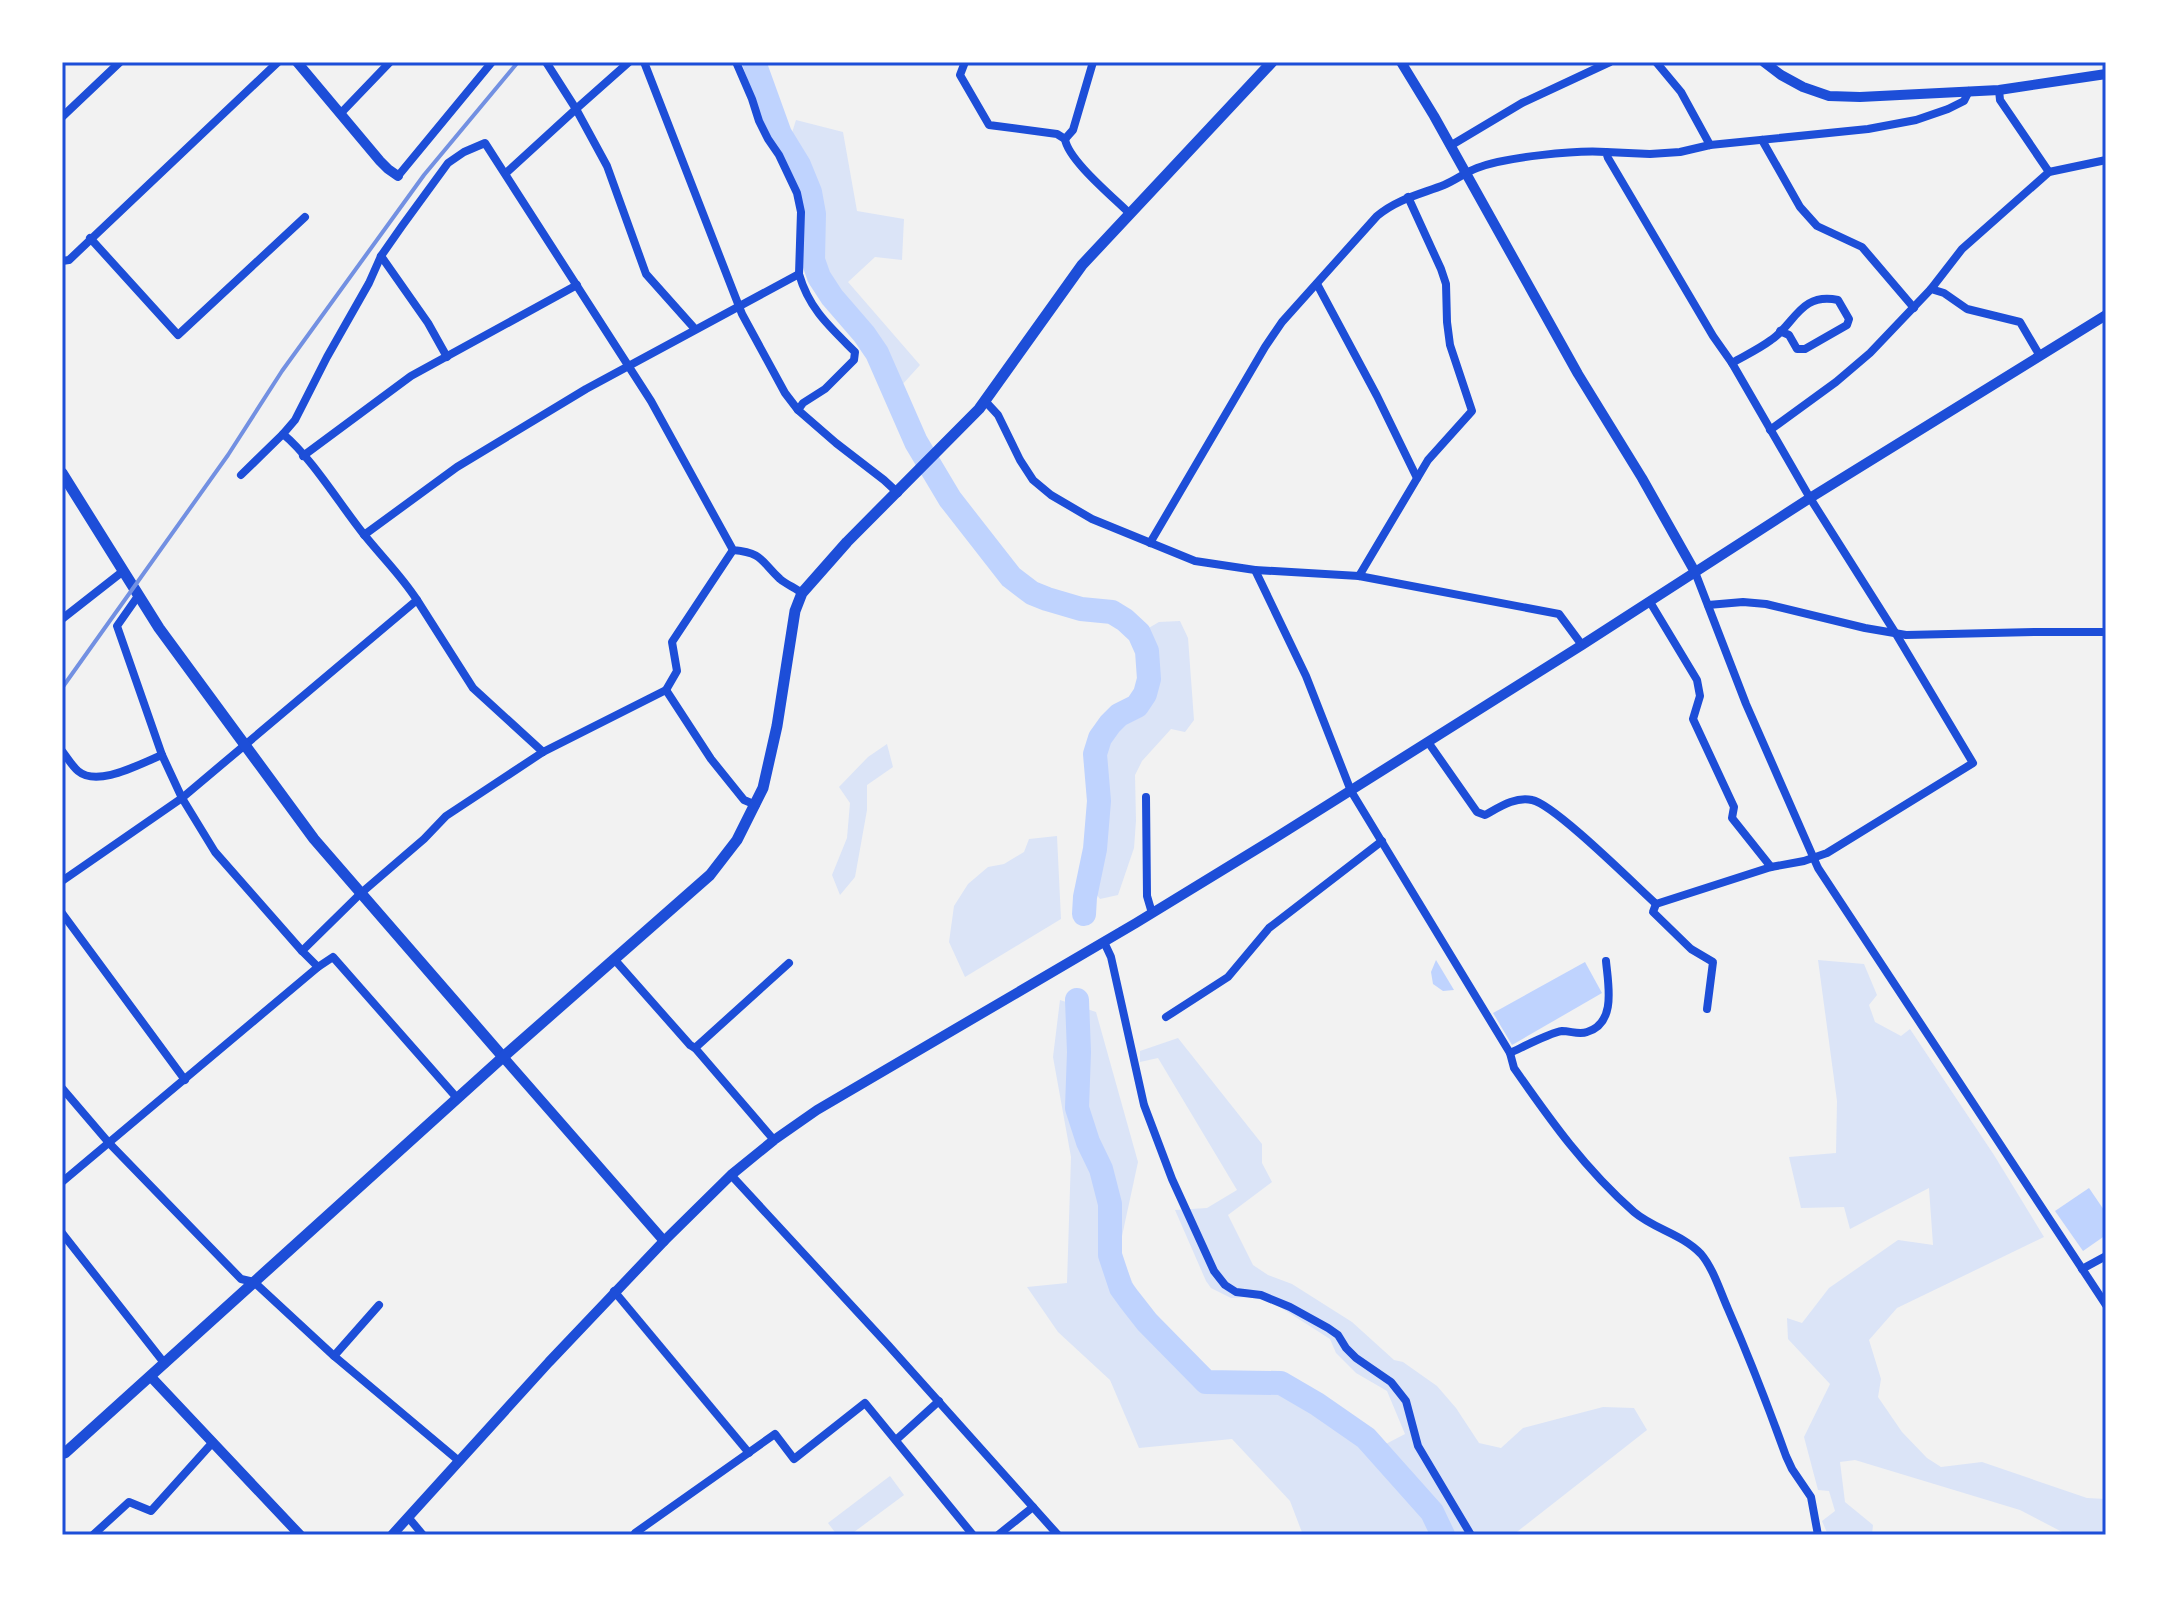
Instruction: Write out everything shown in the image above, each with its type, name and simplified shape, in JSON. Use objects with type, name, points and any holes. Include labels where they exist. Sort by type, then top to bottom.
[{"type":"main road","points":[[63,1453],[710,875],[737,840],[756,805],[769,767],[795,611],[802,593],[847,542],[986,402],[1082,265],[1272,62]]},
{"type":"main road","points":[[62,473],[159,628],[314,839],[503,1057]]},
{"type":"street","points":[[62,117],[120,62]]},
{"type":"street","points":[[62,261],[69,260],[278,62]]},
{"type":"street","points":[[297,62],[388,169],[398,176],[492,62]]},
{"type":"street","points":[[341,113],[390,62]]},
{"type":"street","points":[[546,62],[607,166],[646,274],[695,329]]},
{"type":"street","points":[[506,173],[629,62]]},
{"type":"street","points":[[644,62],[739,305],[785,393],[798,410],[898,493]]},
{"type":"street","points":[[736,62],[759,121],[797,193],[801,212],[799,274],[808,300],[855,352],[854,360],[798,410]]},
{"type":"street","points":[[965,62],[960,75],[989,125],[1057,134],[1065,139]]},
{"type":"street","points":[[1093,62],[1073,130],[1065,139],[1066,148],[1129,213]]},
{"type":"street","points":[[1401,62],[1578,374],[1695,572],[1746,704],[1818,868],[2106,1305]]},
{"type":"street","points":[[1450,146],[1522,103],[1610,62]]},
{"type":"street","points":[[1656,62],[1681,92],[1710,145]]},
{"type":"street","points":[[1764,62],[1803,87],[1829,96],[1999,90],[2106,74]]},
{"type":"street","points":[[1999,90],[2000,100],[2049,172]]},
{"type":"street","points":[[1150,543],[1282,322],[1387,207],[1447,184],[1479,167],[1503,162],[1606,152],[1680,152],[1710,145],[1868,129],[1916,120],[1964,101],[1969,91]]},
{"type":"street","points":[[1762,140],[1800,207],[1817,226],[1862,247],[1914,308]]},
{"type":"street","points":[[241,475],[295,420],[381,256],[448,163],[485,143],[651,401],[733,550]]},
{"type":"street","points":[[1606,152],[1810,498],[1973,763],[1840,846],[1814,858],[1771,867],[1656,904]]},
{"type":"street","points":[[1770,430],[1870,353],[1931,289],[1962,249],[2049,172],[2106,160]]},
{"type":"street","points":[[1359,576],[1428,460],[1472,411],[1450,345],[1446,284],[1408,197]]},
{"type":"street","points":[[90,238],[178,335],[305,217]]},
{"type":"street","points":[[381,256],[428,323],[447,357]]},
{"type":"street","points":[[364,535],[457,467],[586,389],[799,274]]},
{"type":"street","points":[[1317,284],[1417,478]]},
{"type":"street","points":[[303,456],[411,376],[577,285]]},
{"type":"street","points":[[1931,289],[1944,293],[1967,309],[2020,322],[2040,356]]},
{"type":"street","points":[[1732,363],[1773,339],[1796,312],[1824,297],[1838,300],[1849,319],[1847,325],[1805,349],[1797,349],[1789,335],[1780,331]]},
{"type":"street","points":[[392,1535],[614,1291],[731,1175],[774,1140],[817,1110],[1104,942],[1351,791],[1810,498],[2106,315]]},
{"type":"street","points":[[986,402],[998,415],[1033,480],[1051,495],[1092,519],[1150,543],[1195,561],[1255,570],[1359,576],[1559,614],[1582,645]]},
{"type":"street","points":[[283,434],[406,582],[473,688],[543,752]]},
{"type":"street","points":[[733,550],[750,552],[763,559],[781,580],[802,593]]},
{"type":"street","points":[[302,951],[446,816],[543,752],[666,690],[677,671],[672,642],[733,550]]},
{"type":"street","points":[[1255,570],[1306,676],[1351,791],[1510,1053],[1514,1068],[1574,1151],[1603,1184],[1643,1219],[1665,1229],[1703,1256],[1742,1341],[1792,1469],[1811,1497],[1818,1535]]},
{"type":"street","points":[[62,619],[122,572]]},
{"type":"street","points":[[138,596],[117,626],[162,755],[182,798],[215,852],[318,967]]},
{"type":"street","points":[[62,881],[182,798],[417,600]]},
{"type":"street","points":[[1650,602],[1697,680],[1700,696],[1693,719],[1734,807],[1732,818],[1771,867]]},
{"type":"street","points":[[1708,605],[1766,604],[1896,634],[2106,632]]},
{"type":"street","points":[[666,690],[711,759],[744,800],[756,805]]},
{"type":"street","points":[[1428,742],[1477,812],[1485,815],[1518,800],[1532,800],[1545,805],[1656,904]]},
{"type":"street","points":[[62,751],[80,773],[107,777],[162,755]]},
{"type":"street","points":[[1146,797],[1147,896],[1152,913]]},
{"type":"street","points":[[1166,1017],[1228,977],[1269,928],[1382,841]]},
{"type":"street","points":[[1656,904],[1653,912],[1691,949],[1713,962],[1707,1009]]},
{"type":"street","points":[[62,913],[185,1080]]},
{"type":"street","points":[[1104,942],[1111,957],[1144,1105],[1172,1179],[1214,1271],[1225,1285],[1236,1292],[1261,1295],[1328,1328],[1338,1335],[1356,1358],[1391,1382],[1406,1401],[1418,1446],[1471,1535]]},
{"type":"street","points":[[62,1182],[333,957],[457,1098]]},
{"type":"street","points":[[614,959],[774,1140]]},
{"type":"street","points":[[1510,1053],[1562,1031],[1584,1033],[1599,1027],[1608,1010],[1606,961]]},
{"type":"street","points":[[695,1048],[789,963]]},
{"type":"street","points":[[503,1057],[664,1241]]},
{"type":"street","points":[[62,1088],[109,1143],[241,1279],[254,1282],[334,1356],[459,1461]]},
{"type":"street","points":[[731,1175],[1058,1535]]},
{"type":"street","points":[[62,1233],[165,1364]]},
{"type":"street","points":[[2082,1269],[2106,1256]]},
{"type":"street","points":[[614,1291],[749,1453]]},
{"type":"street","points":[[334,1356],[379,1305]]},
{"type":"street","points":[[151,1377],[300,1535]]},
{"type":"street","points":[[896,1440],[939,1401]]},
{"type":"street","points":[[637,1535],[635,1533],[775,1434],[794,1459],[865,1403],[973,1535]]},
{"type":"street","points":[[93,1535],[129,1502],[151,1511],[213,1442]]},
{"type":"street","points":[[998,1535],[1033,1507]]},
{"type":"street","points":[[408,1517],[423,1535]]},
{"type":"shaded area","points":[[796,120],[843,132],[857,211],[904,219],[902,260],[875,257],[848,282],[920,365],[901,386],[877,340],[835,294],[824,273],[820,197],[812,169],[791,136]]},
{"type":"shaded area","points":[[1180,621],[1188,638],[1194,720],[1185,732],[1171,729],[1142,761],[1135,775],[1134,848],[1118,895],[1100,899],[1091,887],[1100,793],[1097,754],[1108,731],[1134,711],[1149,694],[1154,648],[1147,629],[1159,622]]},
{"type":"shaded area","points":[[887,744],[893,767],[867,785],[867,810],[855,877],[840,895],[832,875],[847,838],[850,803],[839,787],[868,757]]},
{"type":"shaded area","points":[[1057,836],[1061,919],[965,977],[949,942],[954,906],[968,884],[988,867],[1004,864],[1024,852],[1029,839]]},
{"type":"shaded area","points":[[1818,960],[1864,964],[1877,995],[1869,1005],[1875,1022],[1901,1036],[1910,1029],[2044,1237],[1897,1308],[1869,1340],[1881,1379],[1878,1397],[1902,1432],[1927,1458],[1941,1467],[1982,1462],[2087,1498],[2106,1499],[2106,1535],[2068,1535],[2020,1510],[1855,1460],[1840,1462],[1845,1502],[1873,1525],[1872,1535],[1828,1535],[1822,1521],[1835,1511],[1829,1491],[1818,1490],[1804,1437],[1830,1384],[1788,1339],[1787,1318],[1802,1323],[1829,1288],[1898,1240],[1933,1245],[1929,1188],[1850,1229],[1844,1207],[1801,1208],[1789,1157],[1836,1153],[1837,1101]]},
{"type":"shaded area","points":[[1060,1000],[1096,1012],[1138,1162],[1119,1250],[1138,1296],[1214,1376],[1277,1387],[1345,1415],[1382,1446],[1405,1434],[1387,1391],[1356,1373],[1336,1353],[1330,1339],[1272,1302],[1248,1297],[1231,1298],[1211,1288],[1206,1281],[1175,1210],[1207,1208],[1237,1190],[1158,1058],[1140,1062],[1140,1051],[1178,1038],[1262,1144],[1262,1163],[1272,1182],[1228,1215],[1253,1265],[1268,1275],[1292,1284],[1352,1322],[1394,1360],[1403,1362],[1437,1386],[1479,1443],[1501,1448],[1523,1428],[1603,1407],[1634,1408],[1647,1430],[1513,1535],[1303,1535],[1290,1501],[1232,1439],[1139,1448],[1110,1380],[1058,1332],[1027,1287],[1067,1283],[1071,1157],[1053,1057]]},
{"type":"shaded area","points":[[890,1476],[904,1495],[850,1535],[837,1535],[828,1523]]},
{"type":"water","points":[[1436,960],[1454,990],[1443,991],[1433,984],[1431,972]]},
{"type":"water","points":[[1585,962],[1602,993],[1512,1045],[1493,1013]]},
{"type":"water","points":[[2089,1188],[2106,1213],[2106,1235],[2083,1251],[2055,1211]]},
{"type":"waterway","points":[[754,62],[780,134],[799,165],[810,192],[814,214],[813,260],[819,277],[877,353],[916,442],[950,499],[1011,577],[1032,593],[1047,599],[1081,609],[1112,612],[1139,633],[1147,651],[1149,679],[1145,694],[1137,706],[1119,715],[1110,724],[1100,738],[1095,754],[1099,801],[1084,914]]},
{"type":"waterway","points":[[1077,1000],[1077,1108],[1101,1169],[1110,1204],[1110,1255],[1121,1288],[1147,1322],[1206,1382],[1281,1383],[1366,1438],[1432,1512],[1443,1535]]},
{"type":"railway","points":[[62,688],[228,455],[282,371],[424,175],[518,62]]}]
